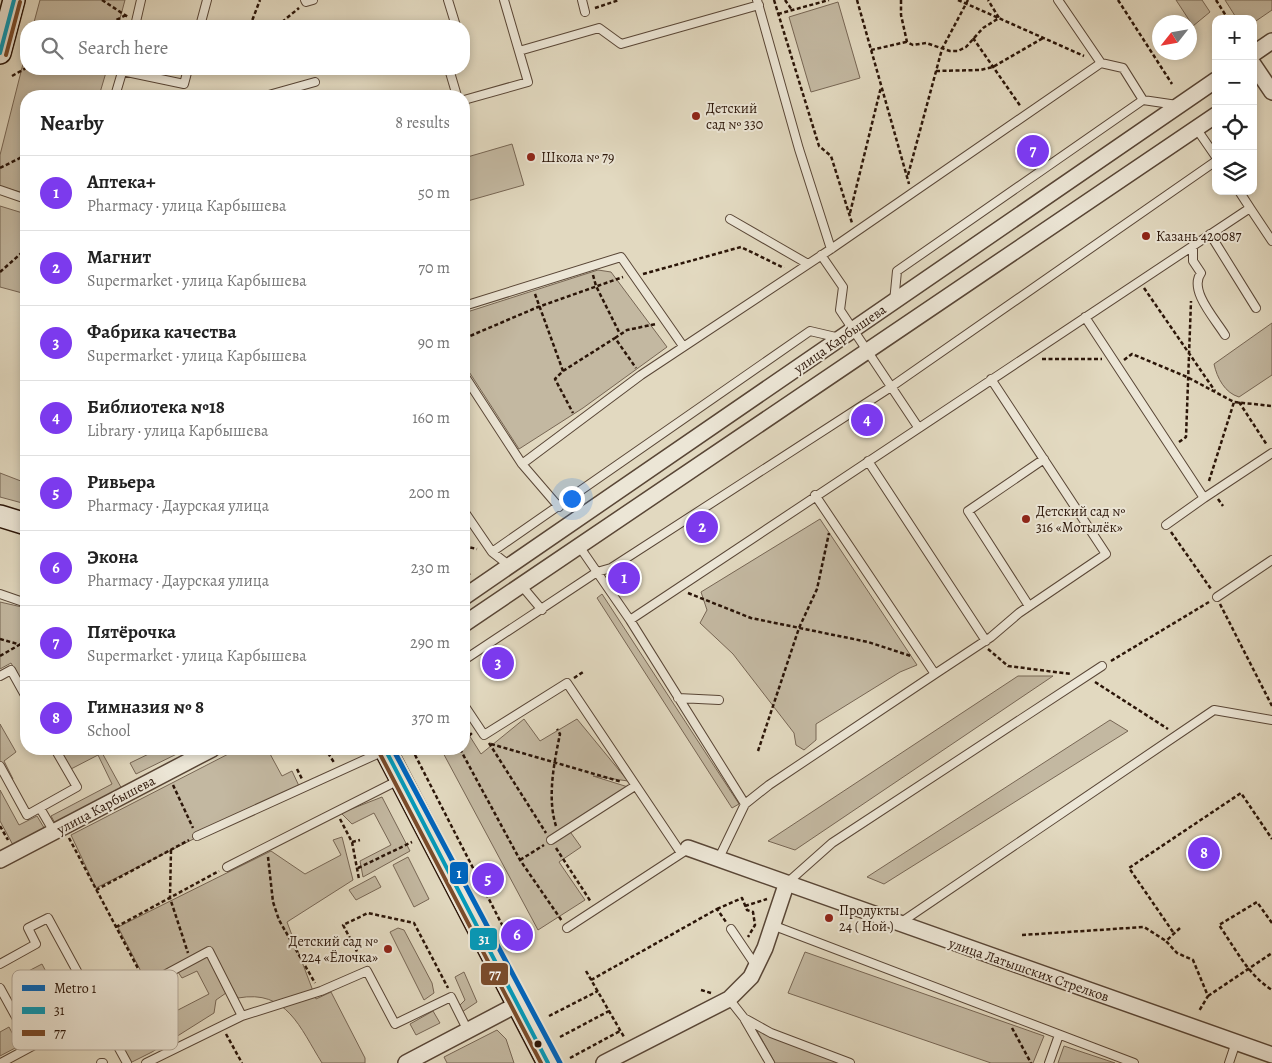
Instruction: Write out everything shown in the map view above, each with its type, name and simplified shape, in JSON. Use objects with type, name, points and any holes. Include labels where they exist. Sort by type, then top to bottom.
[{"type":"street","points":[[0,53],[14,0]]},
{"type":"street","points":[[1257,51],[1272,42]]},
{"type":"street","points":[[1257,70],[1266,85]]},
{"type":"street","name":"улица Карбышева","points":[[470,593],[1212,83]]},
{"type":"street","name":"улица Карбышева","points":[[470,620],[1212,118]]},
{"type":"street","points":[[0,516],[20,522]]},
{"type":"street","name":"улица Карбышева","points":[[0,860],[201,755]]},
{"type":"street","points":[[389,755],[548,1063]]},
{"type":"street","name":"улица Латышских Стрелков","points":[[685,851],[718,860],[784,891],[899,924],[1272,1055]]},
{"type":"street","points":[[604,1063],[729,999],[751,977],[784,891]]},
{"type":"street","points":[[406,1063],[518,1004]]},
{"type":"lane","points":[[137,20],[141,0]]},
{"type":"lane","points":[[202,20],[207,0]]},
{"type":"lane","points":[[448,0],[454,20]]},
{"type":"lane","points":[[470,98],[528,82],[504,0]]},
{"type":"lane","points":[[582,0],[585,12]]},
{"type":"lane","points":[[1058,0],[1101,64]]},
{"type":"lane","points":[[519,51],[600,28],[621,44],[758,3],[799,149],[831,249]]},
{"type":"lane","points":[[522,464],[641,375],[831,249],[1101,64],[1123,68],[1143,100]]},
{"type":"lane","points":[[116,90],[121,75]]},
{"type":"lane","points":[[145,75],[184,84],[186,75]]},
{"type":"lane","points":[[451,75],[455,90]]},
{"type":"lane","points":[[287,90],[315,82]]},
{"type":"lane","points":[[894,302],[897,270],[1143,100],[1179,106]]},
{"type":"lane","points":[[1196,128],[1212,151]]},
{"type":"lane","points":[[470,656],[597,572],[611,568],[891,387],[1212,165]]},
{"type":"lane","points":[[0,190],[20,197]]},
{"type":"lane","points":[[1242,195],[1272,241]]},
{"type":"lane","points":[[630,620],[1250,208]]},
{"type":"lane","points":[[730,219],[808,264]]},
{"type":"lane","points":[[1210,234],[1256,308]]},
{"type":"lane","points":[[1193,245],[1193,260],[1201,273],[1197,278],[1197,290],[1226,335]]},
{"type":"lane","points":[[821,255],[843,287],[840,310],[847,334],[867,351],[918,427]]},
{"type":"lane","points":[[470,304],[621,257],[683,346]]},
{"type":"lane","points":[[1085,317],[1204,498]]},
{"type":"lane","points":[[492,552],[810,331],[847,334]]},
{"type":"lane","points":[[718,860],[746,804],[769,785],[986,641],[1029,606],[1106,554],[991,379]]},
{"type":"lane","points":[[470,384],[522,464],[559,507]]},
{"type":"lane","points":[[1166,525],[1272,452]]},
{"type":"lane","points":[[1029,606],[968,511],[1044,459]]},
{"type":"lane","points":[[868,461],[986,641]]},
{"type":"lane","points":[[816,495],[935,674]]},
{"type":"lane","points":[[470,520],[492,552],[510,566]]},
{"type":"lane","points":[[579,546],[630,620],[746,804]]},
{"type":"lane","points":[[1217,597],[1272,560]]},
{"type":"lane","points":[[521,585],[542,610]]},
{"type":"lane","points":[[0,594],[20,601]]},
{"type":"lane","points":[[784,891],[832,843],[1102,666]]},
{"type":"lane","points":[[0,676],[11,670],[20,686]]},
{"type":"lane","points":[[470,714],[484,735],[566,683],[635,786],[685,851],[567,928]]},
{"type":"lane","points":[[678,698],[719,700]]},
{"type":"lane","points":[[899,924],[1214,710],[1272,720]]},
{"type":"lane","points":[[0,766],[27,815],[76,787],[58,755]]},
{"type":"lane","points":[[197,836],[375,755]]},
{"type":"lane","points":[[227,867],[401,779]]},
{"type":"lane","points":[[551,840],[635,786]]},
{"type":"lane","points":[[40,808],[58,830]]},
{"type":"lane","points":[[0,964],[36,944],[28,928],[48,918],[76,970]]},
{"type":"lane","points":[[772,925],[1134,1063]]},
{"type":"lane","points":[[731,929],[756,966]]},
{"type":"lane","points":[[172,970],[209,950],[242,1016]]},
{"type":"lane","points":[[178,1047],[242,1016],[321,991],[367,971],[395,1024],[451,996],[468,1031]]},
{"type":"lane","points":[[0,988],[12,1010]]},
{"type":"lane","points":[[729,999],[744,1018],[770,1063]]},
{"type":"lane","points":[[744,1018],[771,1033],[850,1063]]},
{"type":"lane","points":[[1049,1063],[1059,1035]]},
{"type":"lane","points":[[1228,1063],[1236,1042]]},
{"type":"lane","points":[[1,1063],[25,1050]]},
{"type":"lane","points":[[120,1050],[127,1063]]},
{"type":"lane","points":[[146,1063],[173,1050]]},
{"type":"path","points":[[102,0],[132,20]]},
{"type":"path","points":[[252,20],[260,0]]},
{"type":"path","points":[[585,12],[620,0]]},
{"type":"path","points":[[774,0],[819,146],[831,156],[855,232]]},
{"type":"path","points":[[785,0],[792,10]]},
{"type":"path","points":[[778,14],[829,0]]},
{"type":"path","points":[[857,0],[912,193]]},
{"type":"path","points":[[901,0],[901,15],[906,42]]},
{"type":"path","points":[[958,0],[967,2],[1101,64]]},
{"type":"path","points":[[988,0],[999,18]]},
{"type":"path","points":[[1118,0],[1172,84]]},
{"type":"path","points":[[1216,0],[1225,15]]},
{"type":"path","points":[[284,20],[308,1]]},
{"type":"path","points":[[907,177],[942,49],[967,2]]},
{"type":"path","points":[[116,20],[126,15]]},
{"type":"path","points":[[871,50],[906,42],[913,45],[926,43],[942,49],[958,51],[966,47],[973,38],[999,18]]},
{"type":"path","points":[[973,38],[1026,115]]},
{"type":"path","points":[[936,72],[980,70],[993,67],[1043,38]]},
{"type":"path","points":[[12,76],[20,71]]},
{"type":"path","points":[[850,215],[881,86]]},
{"type":"path","points":[[0,168],[20,158]]},
{"type":"path","points":[[0,272],[20,254]]},
{"type":"path","points":[[590,267],[596,286],[620,334]]},
{"type":"path","points":[[1139,280],[1216,392]]},
{"type":"path","points":[[532,286],[563,371]]},
{"type":"path","points":[[1172,448],[1186,437],[1191,297]]},
{"type":"path","points":[[578,421],[555,379],[563,371],[627,330],[666,322]]},
{"type":"path","points":[[615,338],[641,375]]},
{"type":"path","points":[[1022,358],[1115,362],[1132,354],[1187,377],[1234,402],[1272,406]]},
{"type":"path","points":[[1204,498],[1234,402]]},
{"type":"path","points":[[1239,402],[1272,452]]},
{"type":"path","points":[[758,751],[799,628],[817,589],[832,520]]},
{"type":"path","points":[[1166,525],[1217,597],[1272,706]]},
{"type":"path","points":[[676,588],[751,618],[868,642],[927,661]]},
{"type":"path","points":[[1102,666],[1217,597]]},
{"type":"path","points":[[0,639],[20,645]]},
{"type":"path","points":[[0,656],[20,645]]},
{"type":"path","points":[[557,729],[560,734],[554,763],[553,817],[559,835]]},
{"type":"path","points":[[484,735],[596,910]]},
{"type":"path","points":[[489,744],[635,786]]},
{"type":"path","points":[[415,755],[515,950]]},
{"type":"path","points":[[463,755],[520,860],[567,928]]},
{"type":"path","points":[[96,890],[197,836],[168,772]]},
{"type":"path","points":[[1174,932],[1129,868],[1241,793],[1272,839]]},
{"type":"path","points":[[335,811],[352,842],[359,879]]},
{"type":"path","points":[[58,830],[96,890],[139,970]]},
{"type":"path","points":[[352,842],[360,840]]},
{"type":"path","points":[[520,860],[551,840]]},
{"type":"path","points":[[358,868],[412,842]]},
{"type":"path","points":[[267,846],[273,902],[279,920],[304,967],[321,991]]},
{"type":"path","points":[[171,850],[170,898],[191,960]]},
{"type":"path","points":[[116,927],[227,867]]},
{"type":"path","points":[[746,906],[784,891]]},
{"type":"path","points":[[591,980],[717,909],[742,898],[748,910],[754,912],[755,925],[742,946]]},
{"type":"path","points":[[1272,923],[1258,902],[1219,925],[1249,969],[1260,982],[1272,990]]},
{"type":"path","points":[[717,909],[731,929]]},
{"type":"path","points":[[367,971],[342,925],[368,913],[414,923],[446,982],[451,996]]},
{"type":"path","points":[[1022,935],[1144,927],[1166,941],[1177,953],[1193,960],[1208,996]]},
{"type":"path","points":[[1166,941],[1180,928]]},
{"type":"path","points":[[1199,1011],[1208,996],[1272,953]]},
{"type":"path","points":[[586,970],[631,1049]]},
{"type":"path","points":[[549,1016],[598,991]]},
{"type":"path","points":[[560,1036],[609,1011]]},
{"type":"path","points":[[1004,1014],[1031,1063]]},
{"type":"path","points":[[222,1026],[242,1063]]},
{"type":"path","points":[[570,1058],[620,1031]]},
{"type":"shaded area","points":[[40,0],[125,0],[120,20],[35,20]]},
{"type":"shaded area","points":[[1176,0],[1202,0],[1210,12],[1197,23],[1197,15],[1186,15]]},
{"type":"shaded area","points":[[1225,0],[1272,0],[1272,10],[1257,20],[1257,15],[1234,15]]},
{"type":"shaded area","points":[[838,2],[860,78],[811,92],[789,17]]},
{"type":"shaded area","points":[[20,75],[105,75],[101,90],[20,90],[20,192],[0,186],[0,155]]},
{"type":"shaded area","points":[[512,144],[524,185],[470,200],[470,156]]},
{"type":"shaded area","points":[[0,206],[20,212],[20,292],[0,287]]},
{"type":"shaded area","points":[[598,270],[611,272],[667,347],[583,408],[519,449],[470,373],[470,311]]},
{"type":"shaded area","points":[[1272,323],[1272,375],[1239,397],[1234,395],[1222,384],[1214,364]]},
{"type":"shaded area","points":[[0,473],[20,481],[20,502],[0,497]]},
{"type":"shaded area","points":[[820,519],[917,665],[900,672],[816,724],[816,740],[804,750],[796,745],[794,733],[733,654],[700,623],[707,610],[701,592]]},
{"type":"shaded area","points":[[602,594],[739,804],[732,808],[597,598]]},
{"type":"shaded area","points":[[0,602],[20,607],[20,679],[11,663],[0,669]]},
{"type":"shaded area","points":[[1018,676],[1053,676],[795,850],[768,841]]},
{"type":"shaded area","points":[[524,719],[540,741],[577,719],[628,781],[593,776],[628,787],[566,826],[581,847],[559,862],[585,900],[538,930],[444,755],[470,755],[470,737],[481,754]]},
{"type":"shaded area","points":[[1110,720],[1128,731],[884,884],[867,877]]},
{"type":"shaded area","points":[[0,724],[16,752],[4,761],[13,779],[11,780],[0,761]]},
{"type":"shaded area","points":[[63,755],[98,755],[71,769]]},
{"type":"shaded area","points":[[98,755],[103,755],[123,791],[56,825],[51,816],[112,784]]},
{"type":"shaded area","points":[[147,755],[175,755],[136,774],[130,763]]},
{"type":"shaded area","points":[[226,755],[271,755],[282,776],[292,771],[299,786],[96,888],[71,835]]},
{"type":"shaded area","points":[[0,790],[19,825],[37,816],[46,831],[14,847],[0,821]]},
{"type":"shaded area","points":[[382,797],[410,851],[363,877],[360,861],[391,845],[374,813],[352,824],[341,813]]},
{"type":"shaded area","points":[[342,837],[353,880],[287,922],[316,999],[331,992],[365,1058],[365,1063],[322,1063],[299,1025],[280,1005],[269,999],[255,997],[238,998],[210,948],[168,970],[140,970],[118,927],[271,851],[305,874],[341,855],[333,840]]},
{"type":"shaded area","points":[[408,857],[429,899],[414,907],[393,865]]},
{"type":"shaded area","points":[[375,876],[381,887],[356,900],[349,890]]},
{"type":"shaded area","points":[[398,928],[404,930],[432,983],[434,993],[424,1000],[390,932]]},
{"type":"shaded area","points":[[805,952],[1044,1036],[1033,1063],[991,1063],[788,993]]},
{"type":"shaded area","points":[[207,955],[226,993],[216,1000],[214,1013],[178,1036],[178,1010],[209,994],[197,971],[182,978],[178,972]]},
{"type":"shaded area","points":[[42,964],[45,970],[30,970]]},
{"type":"shaded area","points":[[464,972],[477,1002],[462,1012],[459,1006],[465,1000],[455,977]]},
{"type":"shaded area","points":[[433,1011],[440,1023],[416,1035],[410,1024]]},
{"type":"shaded area","points":[[9,1027],[12,1033],[12,1050],[0,1056],[0,1032]]},
{"type":"shaded area","points":[[756,1029],[841,1063],[775,1063]]},
{"type":"shaded area","points":[[497,1030],[506,1039],[514,1063],[447,1063],[444,1057]]},
{"type":"shaded area","points":[[1064,1046],[1115,1063],[1058,1063]]},
{"type":"shaded area","points":[[122,1050],[155,1050],[152,1052],[130,1063]]},
{"type":"metro line","name":"1","points":[[396,755],[560,1063]]},
{"type":"transit line","name":"31","points":[[0,53],[14,0]]},
{"type":"transit line","name":"77","points":[[6,55],[20,2]]},
{"type":"transit line","name":"77","points":[[381,755],[541,1063]]},
{"type":"transit line","name":"31","points":[[388,755],[548,1063]]},
{"type":"place","name":"Детский сад № 330","points":[[696,116]]},
{"type":"place","name":"Пятёрочка","points":[[1033,151]]},
{"type":"place","name":"Школа № 79","points":[[531,157]]},
{"type":"place","name":"Казань 420087","points":[[1146,236]]},
{"type":"place","name":"Библиотека №18","points":[[867,420]]},
{"type":"place","name":"Детский сад № 316 «Мотылёк»","points":[[1026,519]]},
{"type":"place","name":"Магнит","points":[[702,527]]},
{"type":"place","name":"Аптека+","points":[[624,578]]},
{"type":"place","name":"Фабрика качества","points":[[498,663]]},
{"type":"place","name":"Гимназия № 8","points":[[1204,853]]},
{"type":"place","name":"Ривьера","points":[[488,879]]},
{"type":"place","name":"Продукты 24 ( Ной )","points":[[829,918]]},
{"type":"place","name":"Экона","points":[[517,935]]},
{"type":"place","name":"Детский сад № 224 «Ёлочка»","points":[[388,949]]}]
